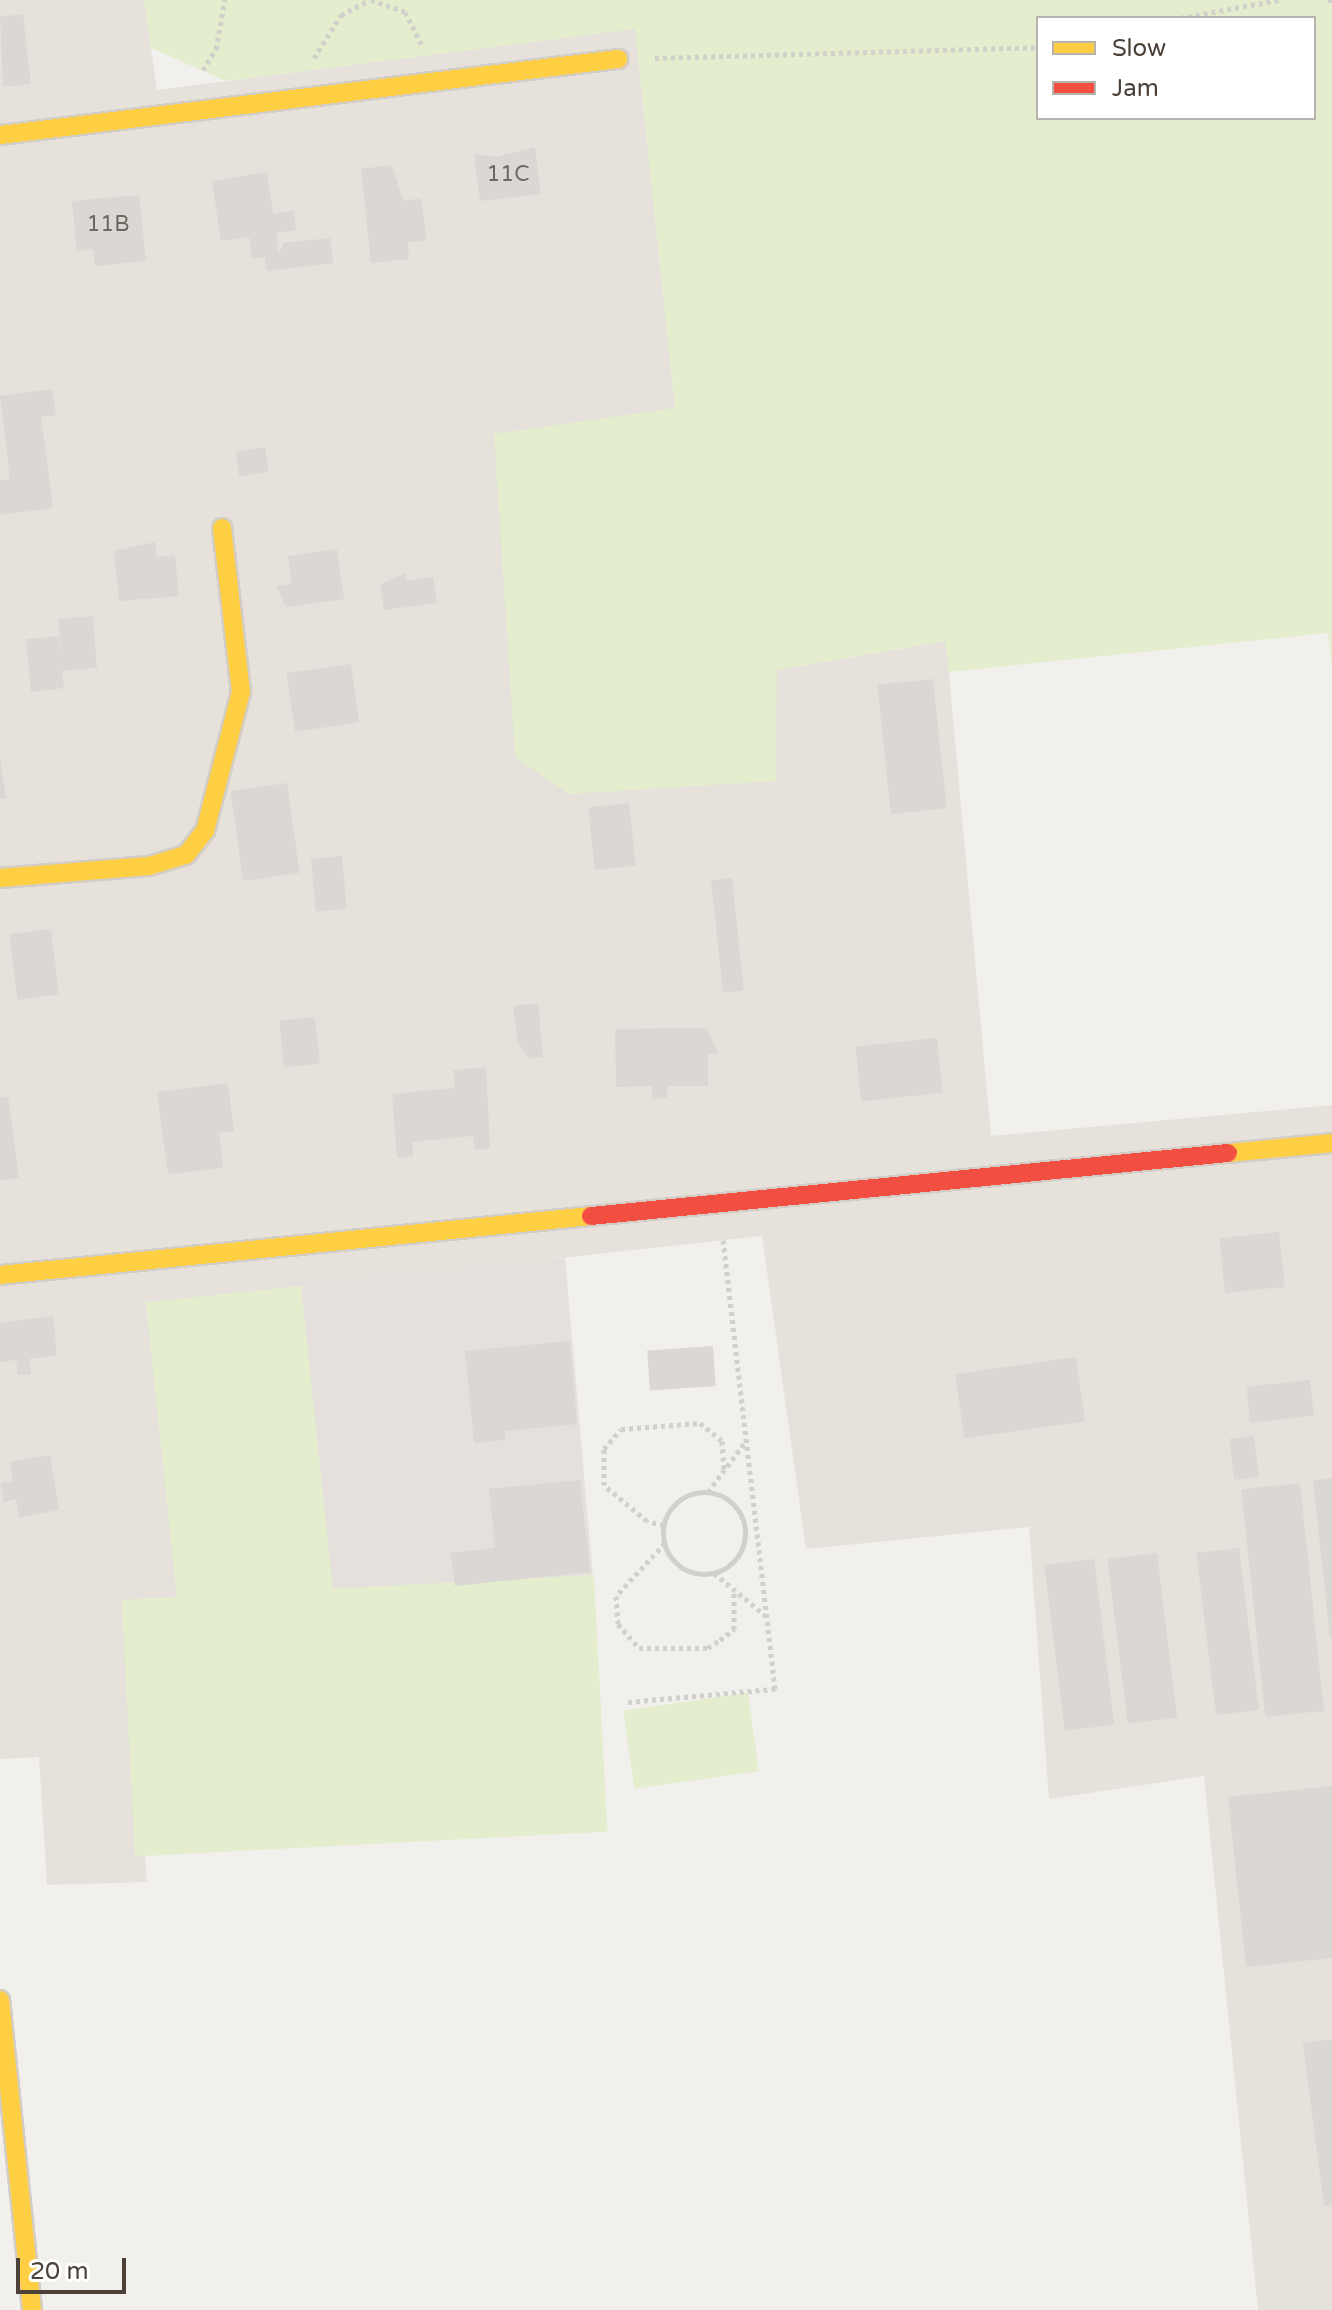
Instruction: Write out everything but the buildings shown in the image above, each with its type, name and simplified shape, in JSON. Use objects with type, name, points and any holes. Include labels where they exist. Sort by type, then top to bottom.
[{"type":"street","points":[[0,135],[618,59]]},
{"type":"street","points":[[0,878],[149,866],[186,855],[205,831],[241,692],[222,528]]},
{"type":"street","points":[[0,1275],[1332,1143]]},
{"type":"street","points":[[0,2000],[32,2310]]},
{"type":"path","points":[[175,114],[216,49],[225,0]]},
{"type":"path","points":[[306,98],[319,41],[341,15],[370,0],[405,12],[422,45],[423,83]]},
{"type":"path","points":[[1191,16],[1279,0]]},
{"type":"path","points":[[618,59],[1036,47]]},
{"type":"path","points":[[628,1702],[775,1689],[719,1204]]},
{"type":"path","points":[[664,1525],[647,1521],[604,1485],[604,1449],[621,1429],[700,1423],[722,1441],[724,1472]]},
{"type":"path","points":[[747,1441],[708,1492],[677,1502],[664,1525],[665,1543],[687,1570],[714,1573],[767,1617]]},
{"type":"path","points":[[708,1492],[737,1507],[746,1532],[737,1558],[714,1573]]},
{"type":"path","points":[[665,1543],[616,1596],[618,1624],[639,1648],[708,1648],[734,1629],[734,1590]]},
{"type":"shaded area","points":[[0,0],[144,0],[157,90],[635,28],[675,408],[776,781],[776,670],[946,641],[991,1136],[1332,1105],[1332,2310],[1258,2310],[1204,1776],[1049,1799],[1029,1527],[806,1549],[762,1236],[146,1303],[180,1615],[123,1623],[147,1882],[47,1885],[39,1757],[0,1759]]},
{"type":"shaded area","points":[[565,1258],[593,1575],[319,1599],[291,1282]]},
{"type":"green space","points":[[144,0],[1332,0],[1332,669],[1328,633],[949,672],[945,641],[777,670],[776,781],[569,794],[515,757],[494,434],[675,408],[635,29],[226,81],[151,48]]},
{"type":"green space","points":[[301,1286],[334,1600],[179,1617],[146,1302]]},
{"type":"green space","points":[[594,1575],[607,1832],[135,1856],[122,1600]]},
{"type":"green space","points":[[748,1693],[759,1771],[634,1789],[623,1711]]},
{"type":"traffic: slow","points":[[0,135],[618,59]]},
{"type":"traffic: slow","points":[[0,878],[149,866],[186,855],[205,831],[241,692],[222,528]]},
{"type":"traffic: slow","points":[[1228,1153],[1332,1143]]},
{"type":"traffic: slow","points":[[0,1275],[591,1216]]},
{"type":"traffic: slow","points":[[0,2000],[32,2310]]},
{"type":"traffic: jam","points":[[591,1216],[1228,1153]]}]
